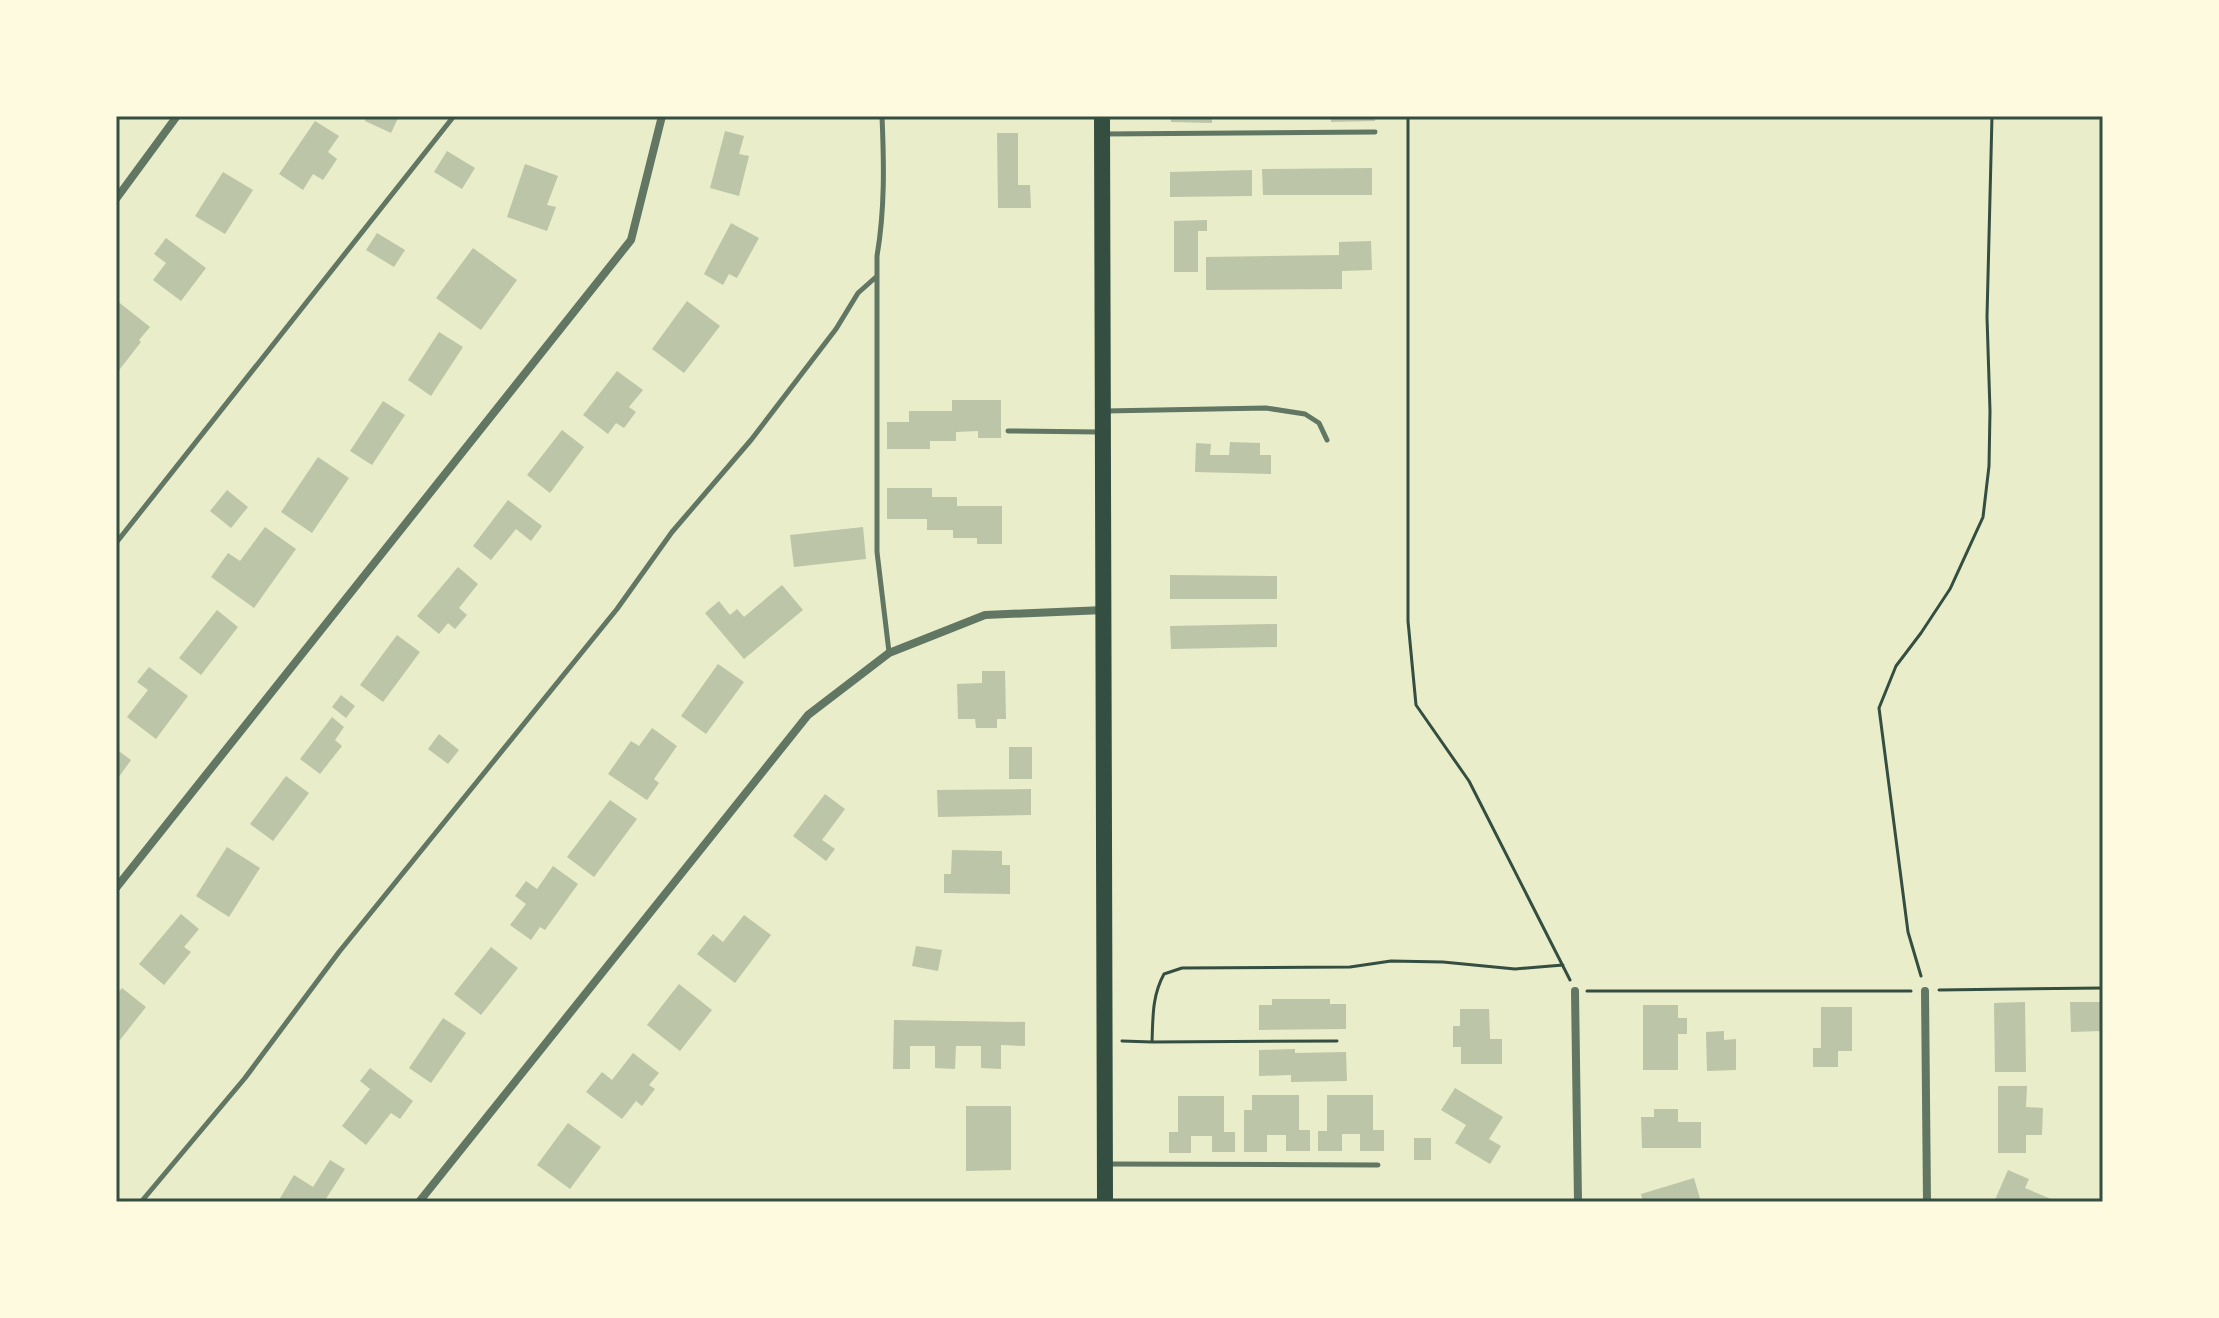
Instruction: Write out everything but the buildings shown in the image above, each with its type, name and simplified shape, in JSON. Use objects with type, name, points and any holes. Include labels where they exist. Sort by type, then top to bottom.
[{"type":"main road","points":[[1102,116],[1105,1202]]},
{"type":"street","points":[[116,199],[177,116]]},
{"type":"street","points":[[116,888],[631,240],[662,116]]},
{"type":"street","points":[[419,1202],[808,715],[889,653],[985,615],[1105,610]]},
{"type":"street","points":[[1575,991],[1578,1202]]},
{"type":"street","points":[[1925,991],[1927,1202]]},
{"type":"lane","points":[[116,543],[454,116]]},
{"type":"lane","points":[[882,116],[885,166],[876,277],[877,552],[889,653]]},
{"type":"lane","points":[[1102,134],[1375,132]]},
{"type":"lane","points":[[141,1202],[245,1078],[339,952],[617,609],[672,532],[751,440],[836,329],[858,293],[876,277]]},
{"type":"lane","points":[[1104,411],[1266,408],[1305,414],[1319,423],[1327,440]]},
{"type":"lane","points":[[1008,431],[1104,432]]},
{"type":"lane","points":[[1105,1164],[1378,1165]]},
{"type":"path","points":[[1408,116],[1408,621],[1416,705],[1469,781],[1575,991],[2103,988]]},
{"type":"path","points":[[1925,991],[1908,932],[1879,708],[1896,666],[1950,589],[1983,517],[1989,466],[1987,317],[1992,116]]},
{"type":"path","points":[[1152,1042],[1156,988],[1164,974],[1182,968],[1350,967],[1391,961],[1515,969],[1563,965]]},
{"type":"path","points":[[1105,1041],[1337,1041]]}]
